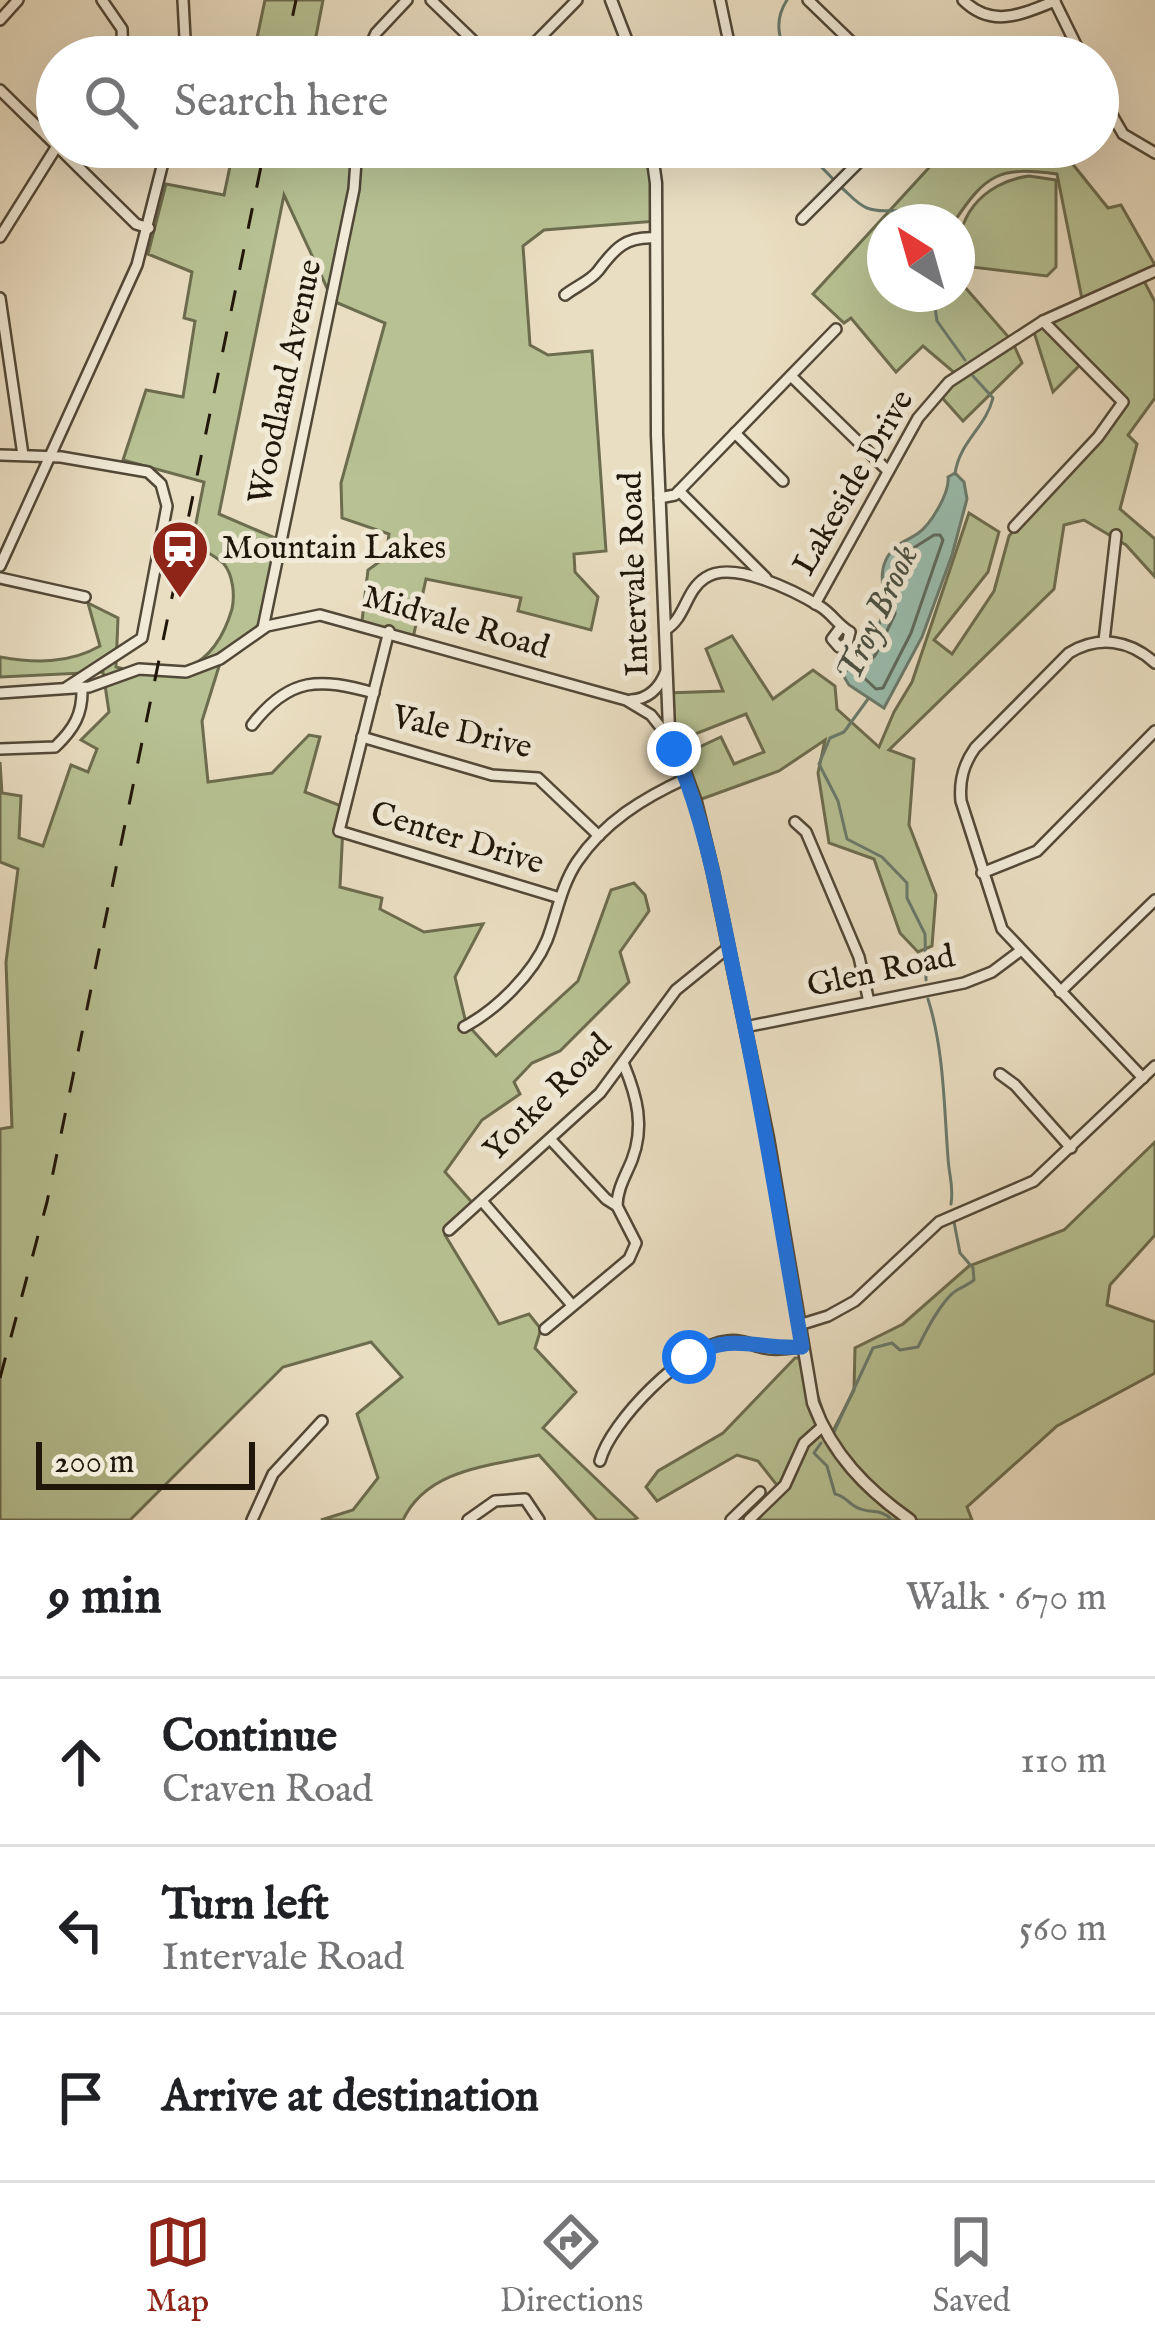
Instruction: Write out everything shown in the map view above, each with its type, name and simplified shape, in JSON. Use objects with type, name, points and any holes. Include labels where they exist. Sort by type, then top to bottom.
[{"type":"street","points":[[0,20],[18,0]]},
{"type":"street","points":[[102,0],[122,36]]},
{"type":"street","points":[[183,0],[185,36]]},
{"type":"street","points":[[375,36],[407,0]]},
{"type":"street","points":[[431,0],[468,36]]},
{"type":"street","points":[[542,36],[577,0]]},
{"type":"street","points":[[611,0],[625,36]]},
{"type":"street","points":[[720,0],[728,36]]},
{"type":"street","points":[[808,0],[845,36]]},
{"type":"street","points":[[963,0],[986,16],[1005,18],[1054,1],[1072,36]]},
{"type":"street","points":[[0,91],[36,126]]},
{"type":"street","points":[[1119,127],[1155,153]]},
{"type":"street","points":[[0,237],[44,168]]},
{"type":"street","points":[[79,168],[136,224],[148,228]]},
{"type":"street","points":[[0,566],[137,265],[162,168]]},
{"type":"street","name":"Woodland Avenue","points":[[263,628],[355,168]]},
{"type":"street","name":"Intervale Road","points":[[652,168],[667,712],[674,748],[701,822],[729,946],[813,1403],[860,1480],[910,1520]]},
{"type":"street","points":[[802,219],[853,168]]},
{"type":"street","points":[[565,295],[592,277],[620,244],[656,238]]},
{"type":"street","points":[[1152,273],[1155,286]]},
{"type":"street","name":"Lakeside Drive","points":[[665,630],[680,617],[693,589],[712,574],[737,571],[814,604],[938,392],[1039,323],[1152,273]]},
{"type":"street","points":[[0,298],[22,455]]},
{"type":"street","points":[[1014,527],[1098,437],[1123,402],[1039,323]]},
{"type":"street","points":[[659,498],[679,491],[836,329]]},
{"type":"street","points":[[791,376],[888,471]]},
{"type":"street","points":[[735,433],[783,481]]},
{"type":"street","points":[[0,455],[50,457],[148,472],[164,492],[166,506],[139,642],[64,688]]},
{"type":"street","points":[[679,491],[774,586]]},
{"type":"street","points":[[1104,641],[1115,535]]},
{"type":"street","points":[[0,578],[85,597]]},
{"type":"street","points":[[814,604],[841,627]]},
{"type":"street","name":"Midvale Road","points":[[0,693],[82,687],[139,669],[177,673],[197,669],[220,659],[263,628],[320,615],[626,700],[658,722],[674,748]]},
{"type":"street","points":[[362,737],[389,631]]},
{"type":"street","points":[[1143,1078],[1020,951],[995,915],[961,801],[961,776],[968,758],[1065,656],[1104,641],[1130,646],[1155,663]]},
{"type":"street","points":[[626,700],[648,695],[661,684],[666,671]]},
{"type":"street","points":[[253,725],[274,701],[316,683],[334,681],[374,693]]},
{"type":"street","points":[[0,748],[55,747],[77,719],[82,687]]},
{"type":"street","points":[[982,873],[1036,851],[1155,731]]},
{"type":"street","name":"Center Drive","points":[[362,737],[340,832],[560,898]]},
{"type":"street","name":"Vale Drive","points":[[362,737],[492,775],[538,778],[598,836]]},
{"type":"street","points":[[464,1027],[514,986],[540,954],[577,861],[598,836],[639,801],[687,778]]},
{"type":"street","points":[[795,822],[806,832],[859,957],[869,1002]]},
{"type":"street","points":[[1060,992],[1155,900]]},
{"type":"street","name":"Yorke Road","points":[[449,1230],[551,1140],[624,1065],[676,990],[729,946]]},
{"type":"street","name":"Glen Road","points":[[745,1027],[964,983],[992,972],[1020,951]]},
{"type":"street","points":[[617,1206],[638,1143],[640,1122],[624,1065]]},
{"type":"street","points":[[799,1324],[828,1316],[855,1301],[935,1225],[1021,1189],[1071,1148],[1155,1066]]},
{"type":"street","points":[[1000,1074],[1071,1148]]},
{"type":"street","points":[[545,1329],[629,1259],[636,1240],[617,1206],[551,1140]]},
{"type":"street","points":[[482,1201],[572,1305]]},
{"type":"street","points":[[600,1461],[604,1444],[662,1377],[707,1346],[736,1340],[763,1348],[802,1347]]},
{"type":"street","points":[[252,1520],[272,1474],[322,1421]]},
{"type":"street","points":[[749,1520],[785,1485],[804,1443],[823,1426]]},
{"type":"street","points":[[731,1520],[760,1492]]},
{"type":"street","points":[[468,1520],[495,1501],[525,1499],[539,1520]]},
{"type":"shaded area","points":[[265,0],[323,0],[316,36],[257,36]]},
{"type":"shaded area","points":[[230,168],[649,168],[658,221],[544,230],[523,246],[530,345],[548,355],[592,351],[606,551],[574,554],[575,572],[598,597],[591,630],[518,611],[521,598],[426,579],[413,638],[362,621],[368,570],[386,557],[389,534],[342,518],[341,483],[385,323],[333,301],[284,195],[219,514],[282,541],[266,626],[221,660],[202,721],[208,782],[272,773],[309,735],[320,737],[305,792],[344,807],[340,887],[382,898],[380,909],[424,932],[483,924],[455,977],[466,1023],[496,1056],[578,981],[611,890],[634,883],[645,895],[649,911],[620,952],[629,982],[560,1051],[532,1063],[514,1082],[520,1094],[482,1120],[445,1172],[476,1207],[445,1235],[499,1324],[529,1314],[541,1329],[535,1348],[576,1392],[543,1428],[637,1518],[633,1520],[597,1520],[539,1455],[443,1480],[414,1503],[403,1520],[321,1520],[353,1510],[378,1478],[357,1414],[402,1377],[371,1342],[283,1367],[130,1520],[0,1520],[0,1129],[12,1127],[6,962],[18,869],[0,862],[0,762],[2,793],[21,796],[19,838],[43,846],[71,765],[88,772],[97,749],[81,740],[109,712],[103,672],[0,677],[0,657],[51,660],[100,646],[88,603],[118,618],[116,667],[137,672],[189,667],[203,658],[224,630],[233,603],[229,574],[221,561],[192,543],[204,482],[123,460],[146,390],[183,397],[195,321],[184,318],[192,272],[148,254],[166,184],[224,195]]},
{"type":"shaded area","points":[[929,168],[1076,168],[1108,208],[1121,205],[1155,265],[1155,272],[1143,279],[1155,302],[1155,398],[1128,435],[1137,444],[1120,509],[1155,539],[1155,577],[1126,545],[1084,520],[1064,525],[1054,589],[889,750],[914,759],[909,825],[936,895],[932,946],[918,952],[900,933],[874,859],[829,843],[818,773],[825,740],[779,771],[696,801],[678,757],[721,737],[734,764],[764,752],[746,714],[675,742],[667,693],[723,691],[706,649],[732,636],[773,699],[813,670],[835,686],[837,709],[879,747],[912,682],[969,513],[999,532],[988,572],[934,640],[952,654],[994,591],[1009,536],[1122,406],[1083,362],[1053,392],[1033,329],[1086,299],[1082,299],[1057,174],[1007,173],[975,193],[967,204],[896,204]]},
{"type":"shaded area","points":[[1029,176],[1056,180],[1056,267],[1047,276],[975,267],[975,205],[1013,180]]},
{"type":"shaded area","points":[[867,235],[867,312],[975,312],[975,299],[1012,341],[1022,363],[963,421],[937,392],[956,374],[923,346],[896,372],[851,318],[844,323],[813,294]]},
{"type":"shaded area","points":[[1155,1142],[1155,1235],[1110,1285],[1107,1305],[1155,1322],[1155,1373],[1057,1426],[967,1507],[972,1520],[747,1520],[780,1489],[758,1461],[737,1455],[657,1501],[646,1487],[658,1471],[723,1433],[795,1358],[805,1358],[831,1435],[854,1390],[855,1348],[903,1324],[969,1266],[1064,1230]]},
{"type":"water","points":[[955,473],[964,482],[967,499],[952,555],[922,637],[884,708],[849,685],[843,675],[881,620],[888,556],[928,523],[943,499],[948,477]]},
{"type":"waterway","name":"Troy Brook","points":[[780,36],[779,21],[787,0]]},
{"type":"waterway","name":"Troy Brook","points":[[822,168],[833,179]]},
{"type":"waterway","name":"Troy Brook","points":[[842,188],[867,208]]},
{"type":"waterway","name":"Troy Brook","points":[[936,312],[965,360]]},
{"type":"waterway","name":"Troy Brook","points":[[955,474],[993,398],[973,376]]},
{"type":"waterway","name":"Troy Brook","points":[[868,699],[844,732],[830,738],[819,764],[838,801],[847,839],[882,857],[907,883],[907,898],[925,934],[926,980]]},
{"type":"waterway","name":"Troy Brook","points":[[928,999],[940,1058],[951,1204]]},
{"type":"waterway","name":"Troy Brook","points":[[833,1434],[873,1348],[892,1343],[900,1350],[918,1347],[946,1300],[974,1280],[973,1268],[960,1253],[954,1222]]},
{"type":"waterway","name":"Troy Brook","points":[[821,1443],[814,1453],[827,1466],[835,1494],[892,1520]]},
{"type":"railway","points":[[288,36],[296,0]]},
{"type":"railway","points":[[0,1378],[47,1202],[261,168]]},
{"type":"place","name":"Mountain Lakes","points":[[180,600]]},
{"type":"route","points":[[674,749],[696,802],[713,872],[768,1138],[802,1347],[775,1349],[727,1341],[689,1357]]}]
